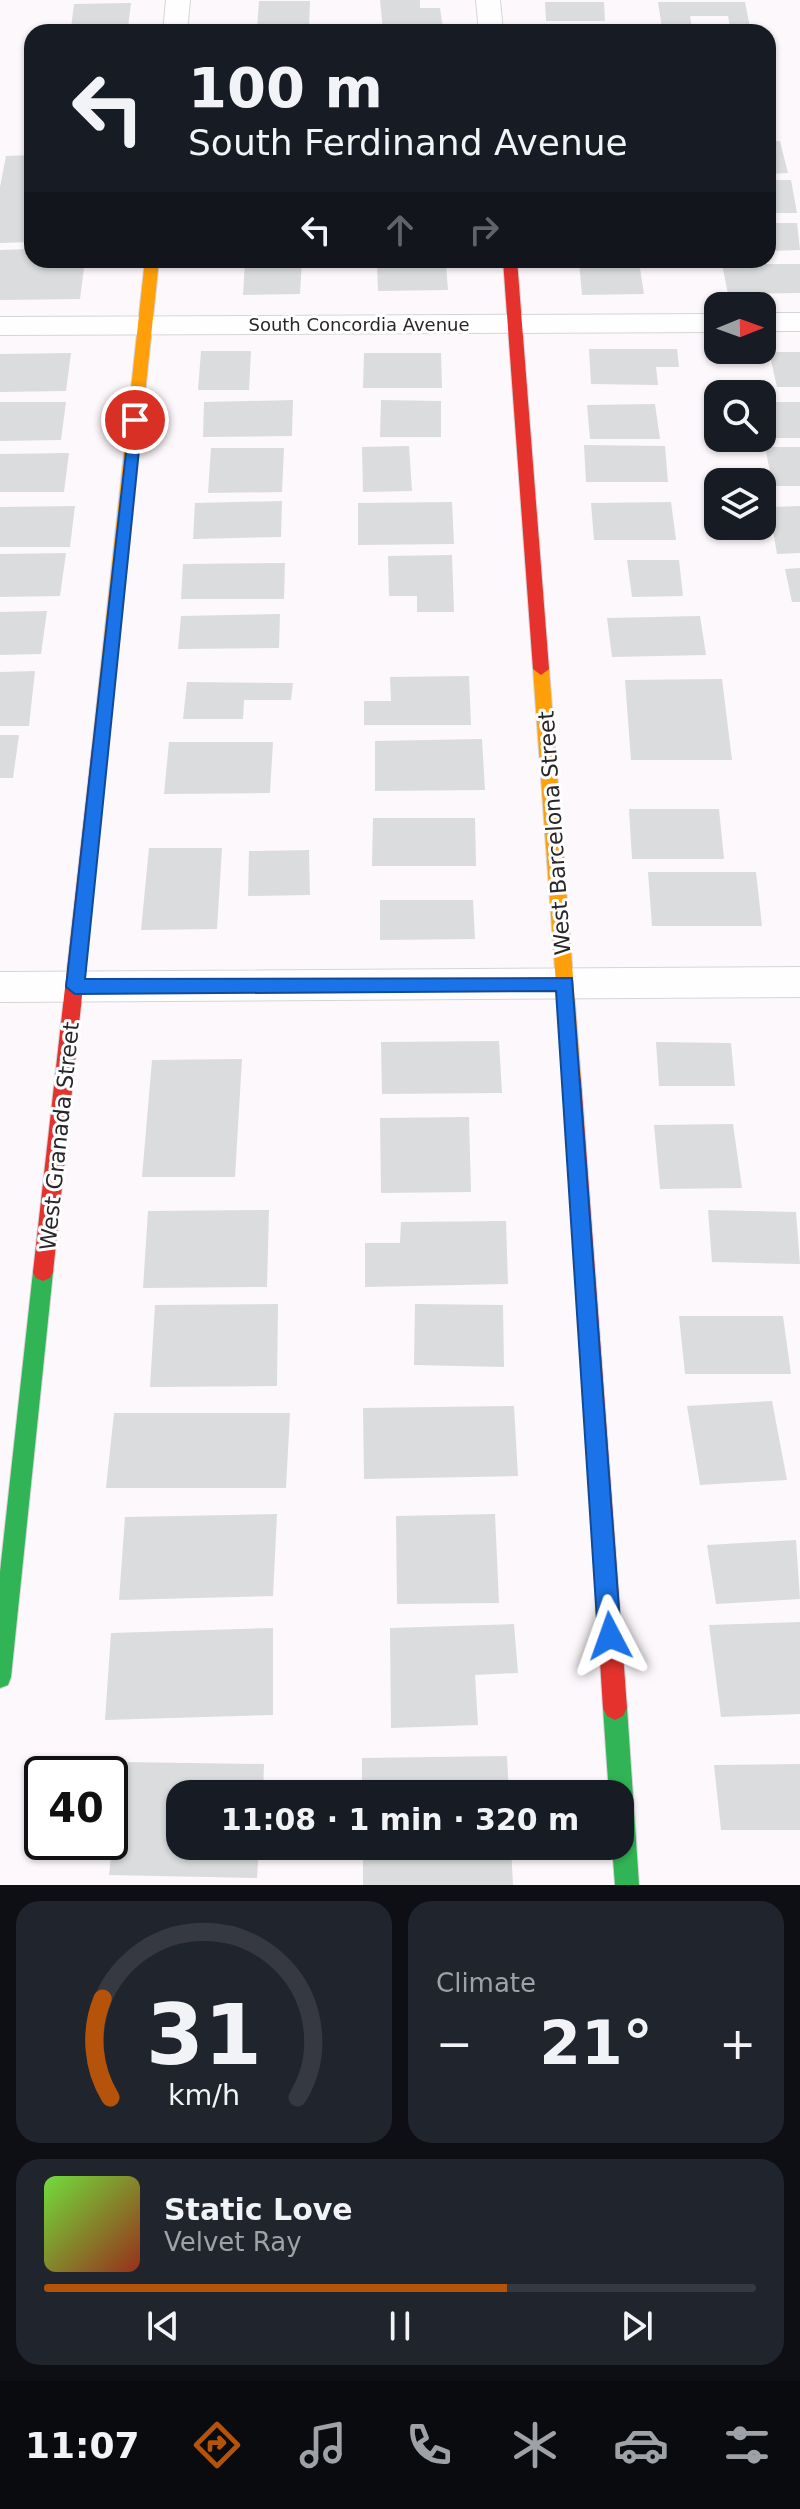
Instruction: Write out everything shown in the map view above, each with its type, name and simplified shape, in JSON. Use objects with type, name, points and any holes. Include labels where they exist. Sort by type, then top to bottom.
[{"type":"street","points":[[176,24],[178,0]]},
{"type":"street","points":[[488,0],[490,24]]},
{"type":"street","name":"West Granada Street","points":[[0,1677],[151,268]]},
{"type":"street","name":"West Barcelona Street","points":[[511,268],[565,983],[627,1885]]},
{"type":"street","points":[[776,322],[800,322]]},
{"type":"street","name":"South Concordia Avenue","points":[[0,326],[704,323]]},
{"type":"street","points":[[0,987],[800,982]]},
{"type":"building","points":[[380,0],[420,0],[420,8],[440,8],[442,24],[382,24]]},
{"type":"building","points":[[259,1],[310,1],[309,24],[257,24]]},
{"type":"building","points":[[545,2],[604,2],[605,21],[546,21]]},
{"type":"building","points":[[658,2],[745,2],[749,24],[729,24],[728,16],[690,16],[691,24],[661,24]]},
{"type":"building","points":[[131,3],[128,24],[72,24],[74,4]]},
{"type":"building","points":[[776,141],[780,141],[788,173],[776,174]]},
{"type":"building","points":[[24,155],[24,242],[0,243],[0,187],[6,156]]},
{"type":"building","points":[[776,180],[791,180],[797,213],[776,213]]},
{"type":"building","points":[[776,223],[797,223],[800,250],[776,251]]},
{"type":"building","points":[[24,249],[24,268],[84,268],[80,299],[0,300],[0,250]]},
{"type":"building","points":[[776,264],[800,264],[800,293],[728,292],[723,268],[776,268]]},
{"type":"building","points":[[245,268],[302,268],[300,294],[243,295]]},
{"type":"building","points":[[377,268],[446,268],[448,290],[378,291]]},
{"type":"building","points":[[580,268],[640,268],[644,294],[582,295]]},
{"type":"building","points":[[589,349],[677,349],[679,367],[656,367],[658,385],[591,384]]},
{"type":"building","points":[[201,351],[251,351],[249,390],[198,390]]},
{"type":"building","points":[[776,352],[800,352],[800,387],[777,387],[772,364],[776,364]]},
{"type":"building","points":[[71,353],[66,391],[0,392],[0,354]]},
{"type":"building","points":[[364,353],[441,353],[442,388],[363,388]]},
{"type":"building","points":[[293,400],[292,436],[203,437],[204,402]]},
{"type":"building","points":[[381,400],[441,401],[441,437],[380,437]]},
{"type":"building","points":[[0,402],[66,402],[61,440],[0,441]]},
{"type":"building","points":[[776,402],[800,402],[800,438],[776,438]]},
{"type":"building","points":[[655,404],[660,439],[590,439],[587,405]]},
{"type":"building","points":[[584,445],[665,446],[668,482],[586,482]]},
{"type":"building","points":[[409,446],[412,491],[363,492],[362,447]]},
{"type":"building","points":[[776,447],[800,447],[800,486],[776,486],[776,468],[769,468],[766,452],[776,452]]},
{"type":"building","points":[[211,448],[284,448],[282,492],[208,493]]},
{"type":"building","points":[[69,453],[64,492],[0,492],[0,454]]},
{"type":"building","points":[[282,501],[281,537],[193,539],[195,503]]},
{"type":"building","points":[[452,502],[454,544],[358,545],[358,503]]},
{"type":"building","points":[[671,502],[676,540],[594,540],[591,503]]},
{"type":"building","points":[[75,506],[70,547],[0,547],[0,507]]},
{"type":"building","points":[[800,506],[800,553],[777,554],[776,507]]},
{"type":"building","points":[[66,553],[60,596],[0,597],[0,554]]},
{"type":"building","points":[[452,555],[454,612],[417,612],[417,596],[389,596],[388,556]]},
{"type":"building","points":[[627,560],[679,560],[683,596],[632,597]]},
{"type":"building","points":[[285,563],[284,599],[181,599],[183,564]]},
{"type":"building","points":[[800,568],[800,602],[792,602],[785,569]]},
{"type":"building","points":[[47,611],[41,654],[0,655],[0,612]]},
{"type":"building","points":[[280,614],[279,648],[178,649],[181,616]]},
{"type":"building","points":[[700,616],[706,655],[612,657],[607,618]]},
{"type":"building","points":[[35,671],[29,726],[0,726],[0,672]]},
{"type":"building","points":[[469,676],[471,725],[364,725],[364,701],[391,701],[390,677]]},
{"type":"building","points":[[722,679],[732,760],[631,760],[625,680]]},
{"type":"building","points":[[187,682],[293,683],[291,700],[244,700],[243,719],[183,719]]},
{"type":"building","points":[[0,735],[19,735],[13,778],[0,778]]},
{"type":"building","points":[[482,739],[485,790],[375,791],[375,741]]},
{"type":"building","points":[[169,742],[273,742],[270,793],[164,794]]},
{"type":"building","points":[[629,809],[719,809],[724,859],[632,859]]},
{"type":"building","points":[[373,818],[475,818],[476,866],[372,866]]},
{"type":"building","points":[[149,848],[222,848],[217,929],[141,930]]},
{"type":"building","points":[[309,850],[310,895],[248,896],[249,851]]},
{"type":"building","points":[[648,872],[756,872],[762,926],[652,926]]},
{"type":"building","points":[[380,900],[473,900],[475,939],[380,940]]},
{"type":"building","points":[[499,1041],[502,1093],[382,1094],[381,1042]]},
{"type":"building","points":[[656,1042],[731,1043],[735,1086],[659,1086]]},
{"type":"building","points":[[242,1059],[235,1177],[142,1177],[152,1060]]},
{"type":"building","points":[[469,1117],[471,1192],[381,1193],[380,1118]]},
{"type":"building","points":[[733,1124],[742,1188],[660,1189],[654,1125]]},
{"type":"building","points":[[269,1210],[267,1287],[143,1288],[148,1211]]},
{"type":"building","points":[[708,1210],[796,1212],[800,1264],[712,1262]]},
{"type":"building","points":[[506,1221],[508,1284],[365,1287],[365,1243],[400,1243],[401,1222]]},
{"type":"building","points":[[278,1304],[277,1386],[150,1387],[155,1305]]},
{"type":"building","points":[[415,1304],[503,1305],[504,1367],[414,1365]]},
{"type":"building","points":[[679,1316],[783,1316],[791,1374],[685,1374]]},
{"type":"building","points":[[772,1401],[787,1480],[700,1485],[687,1406]]},
{"type":"building","points":[[514,1406],[518,1476],[364,1479],[363,1408]]},
{"type":"building","points":[[114,1413],[290,1413],[286,1488],[106,1488]]},
{"type":"building","points":[[277,1514],[273,1596],[119,1600],[125,1517]]},
{"type":"building","points":[[495,1514],[499,1603],[397,1604],[396,1516]]},
{"type":"building","points":[[796,1540],[800,1599],[716,1604],[707,1545]]},
{"type":"building","points":[[800,1622],[800,1714],[721,1717],[709,1625]]},
{"type":"building","points":[[514,1624],[518,1673],[475,1675],[478,1725],[391,1728],[390,1628]]},
{"type":"building","points":[[273,1628],[273,1715],[105,1720],[111,1633]]},
{"type":"building","points":[[507,1756],[508,1780],[362,1780],[362,1758]]},
{"type":"building","points":[[128,1762],[264,1764],[263,1780],[166,1780],[166,1860],[258,1860],[257,1878],[109,1875],[111,1860],[128,1860]]},
{"type":"building","points":[[800,1764],[800,1830],[721,1830],[714,1765]]},
{"type":"building","points":[[363,1860],[512,1860],[513,1885],[363,1885]]},
{"type":"traffic: fast","points":[[0,1677],[43,1272]]},
{"type":"traffic: fast","points":[[615,1708],[627,1885]]},
{"type":"traffic: slow","points":[[100,748],[151,268]]},
{"type":"traffic: slow","points":[[541,669],[572,1080]]},
{"type":"traffic: jam","points":[[511,268],[541,669]]},
{"type":"traffic: jam","points":[[43,1272],[100,748]]},
{"type":"traffic: jam","points":[[572,1080],[615,1708]]},
{"type":"route","points":[[135,420],[75,987],[565,983],[610,1636]]}]
